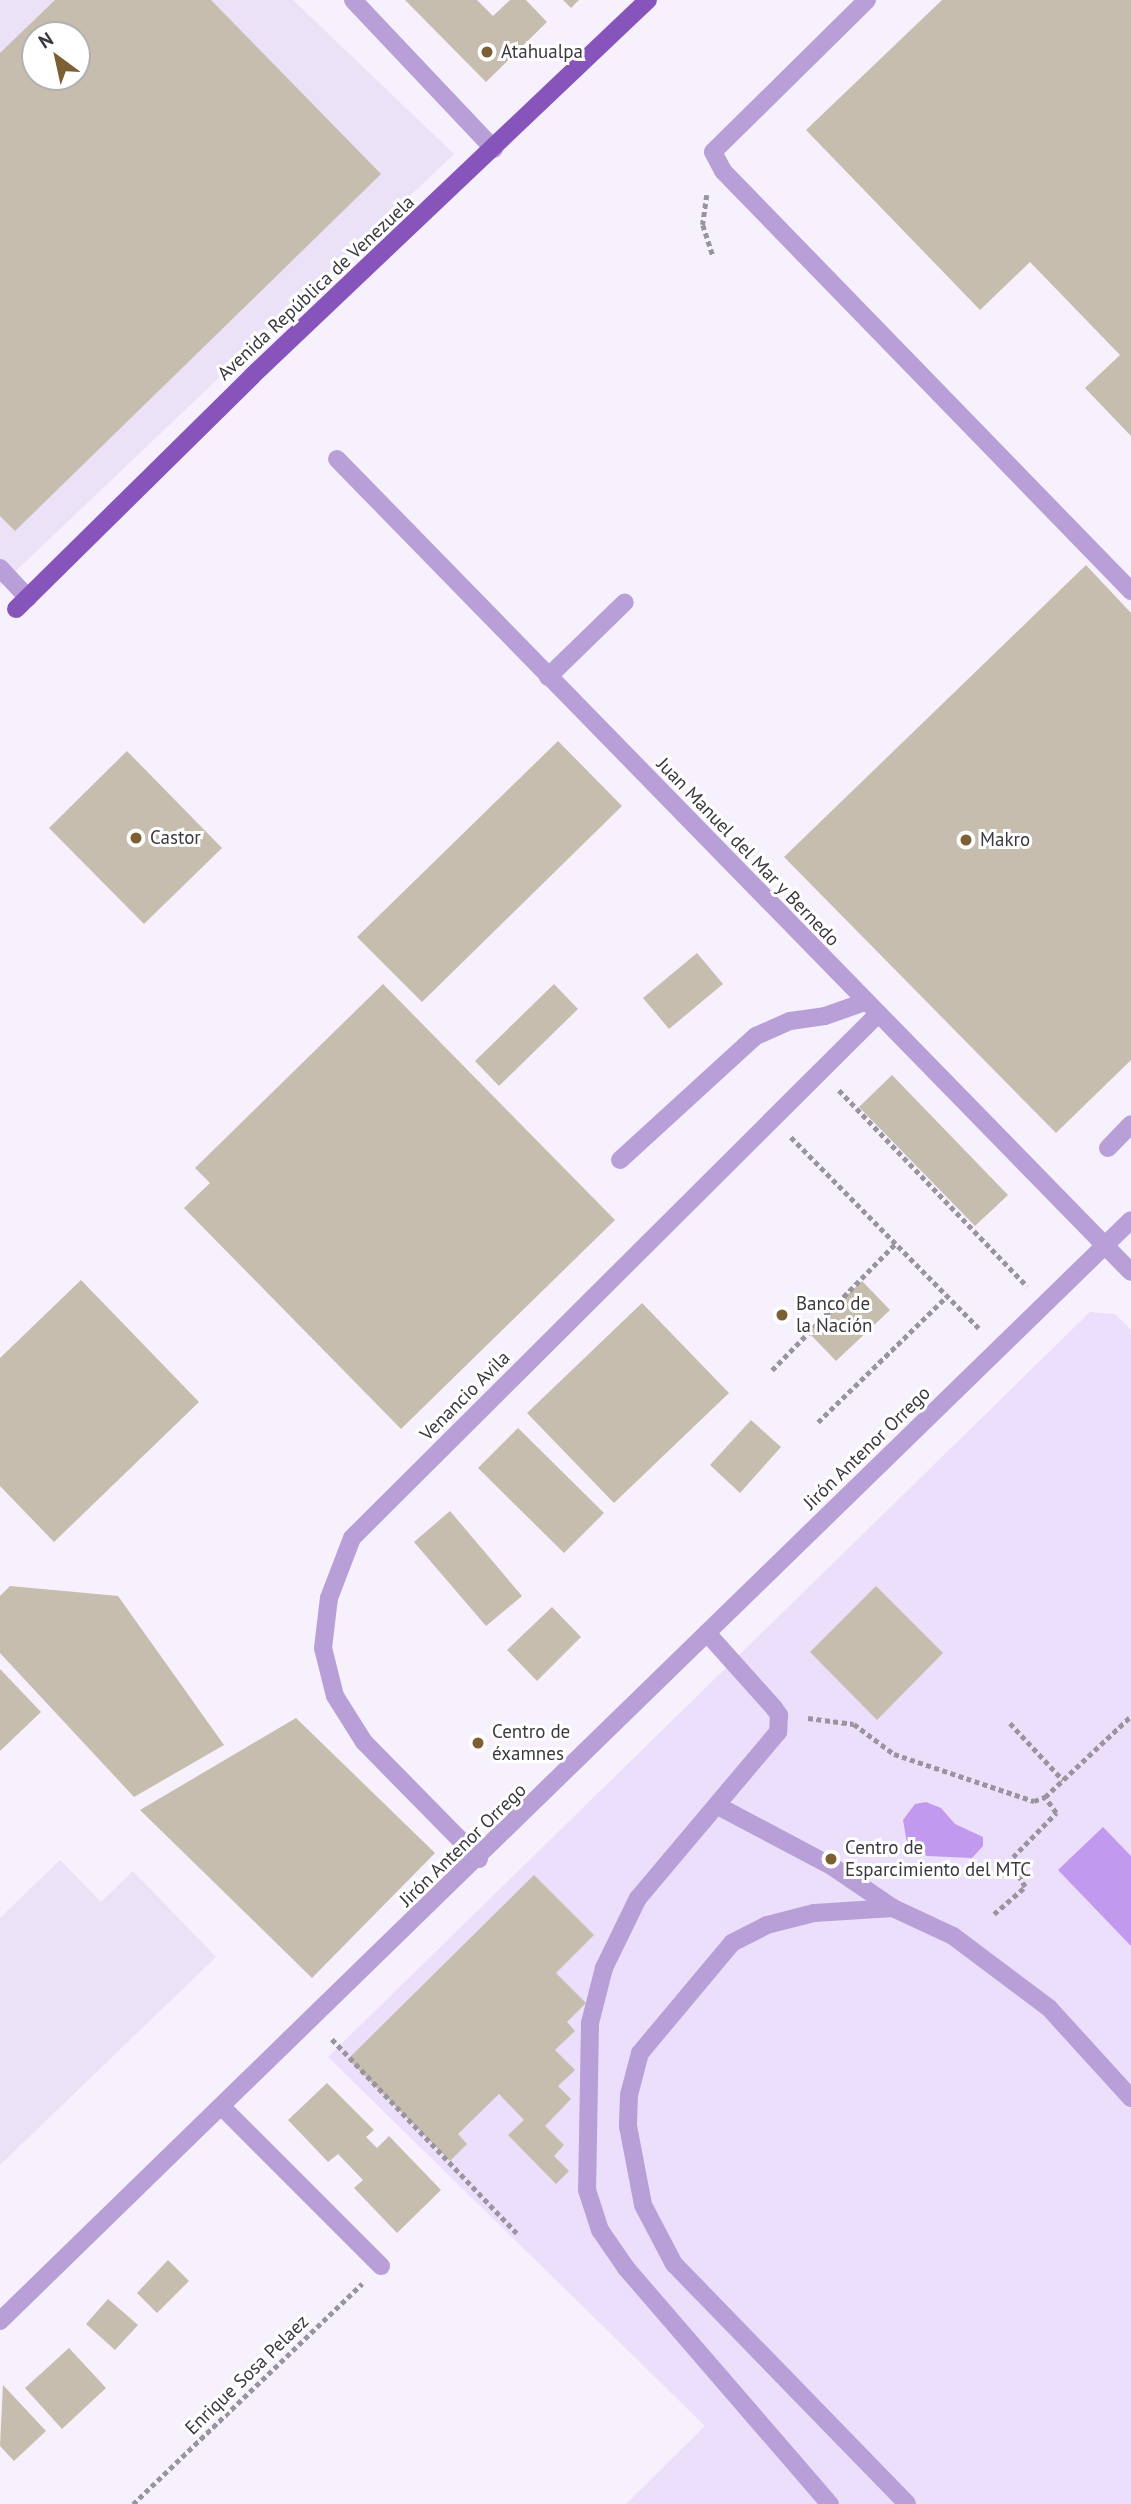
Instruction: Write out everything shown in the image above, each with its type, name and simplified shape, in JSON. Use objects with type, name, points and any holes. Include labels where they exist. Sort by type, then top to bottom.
[{"type":"main road","name":"Avenida República de Venezuela","points":[[22,603],[252,376],[648,0]]},
{"type":"street","points":[[353,0],[494,149]]},
{"type":"street","points":[[867,0],[713,152],[723,171],[1131,591]]},
{"type":"street","name":"Juan Manuel del Mar y Bernedo","points":[[337,459],[1131,1272]]},
{"type":"street","points":[[0,568],[22,603]]},
{"type":"street","points":[[548,677],[625,603]]},
{"type":"street","points":[[620,1160],[756,1036],[790,1021],[871,1008]]},
{"type":"street","name":"Venancio Avila","points":[[479,1859],[364,1742],[335,1696],[323,1648],[330,1598],[352,1538],[821,1071],[871,1008]]},
{"type":"street","points":[[1108,1148],[1131,1124]]},
{"type":"street","name":"Jirón Antenor Orrego","points":[[1,2318],[479,1859],[1131,1220]]},
{"type":"street","points":[[707,1633],[779,1715],[774,1741],[638,1898],[604,1968],[590,2023],[587,2190],[600,2230],[626,2268],[830,2504]]},
{"type":"street","points":[[718,1806],[833,1867],[893,1909],[953,1936],[1049,2008],[1131,2098]]},
{"type":"street","points":[[893,1909],[814,1913],[766,1925],[732,1943],[640,2053],[628,2095],[628,2126],[643,2205],[654,2233],[674,2264],[906,2504]]},
{"type":"street","points":[[222,2107],[381,2266]]},
{"type":"path","points":[[713,152],[703,225],[713,256]]},
{"type":"path","points":[[821,1071],[1044,1304]]},
{"type":"path","points":[[773,1119],[999,1348]]},
{"type":"path","points":[[772,1370],[895,1244]]},
{"type":"path","points":[[818,1422],[947,1296]]},
{"type":"path","points":[[779,1715],[840,1720],[867,1732],[894,1754],[1028,1801],[1045,1797],[1131,1716]]},
{"type":"path","points":[[1010,1723],[1063,1780]]},
{"type":"path","points":[[994,1914],[1025,1887],[1013,1857],[1056,1813],[1045,1797]]},
{"type":"path","points":[[332,2039],[517,2233]]},
{"type":"path","name":"Enrique Sosa Pelaez","points":[[133,2504],[381,2266]]},
{"type":"shaded area","points":[[0,0],[293,0],[454,154],[0,586]]},
{"type":"shaded area","name":"Centro de Esparcimiento del MTC","points":[[1090,1312],[1115,1314],[1131,1330],[1131,2504],[626,2504],[705,2426],[328,2057]]},
{"type":"shaded area","points":[[926,1802],[941,1808],[955,1824],[983,1837],[983,1846],[972,1858],[927,1856],[907,1843],[903,1820],[915,1804]]},
{"type":"shaded area","points":[[1103,1827],[1131,1856],[1131,1946],[1058,1870]]},
{"type":"shaded area","points":[[60,1860],[101,1902],[133,1871],[216,1957],[0,2165],[0,1918]]},
{"type":"building","points":[[55,0],[211,0],[381,174],[15,531],[0,516],[0,53],[21,33],[21,91],[91,91],[91,21],[33,21]]},
{"type":"building","name":"Atahualpa","points":[[405,0],[477,0],[493,16],[510,0],[526,0],[547,22],[486,82]]},
{"type":"building","name":"Atahualpa","points":[[563,0],[579,0],[571,8]]},
{"type":"building","points":[[942,0],[1131,0],[1131,436],[1085,388],[1120,355],[1030,262],[980,310],[806,130]]},
{"type":"building","name":"Makro","points":[[1086,565],[1131,613],[1131,1060],[1056,1133],[784,857]]},
{"type":"building","points":[[558,741],[622,806],[422,1002],[357,937]]},
{"type":"building","name":"Castor","points":[[127,751],[222,848],[144,924],[49,828]]},
{"type":"building","points":[[697,953],[723,984],[669,1029],[643,998]]},
{"type":"building","points":[[383,984],[615,1220],[401,1429],[184,1208],[210,1183],[195,1168]]},
{"type":"building","points":[[554,984],[578,1009],[499,1086],[475,1061]]},
{"type":"building","points":[[892,1075],[1008,1195],[975,1226],[859,1107]]},
{"type":"building","points":[[81,1280],[199,1402],[54,1542],[0,1486],[0,1358]]},
{"type":"building","points":[[862,1281],[890,1310],[836,1361],[808,1332]]},
{"type":"building","points":[[642,1303],[729,1393],[614,1503],[527,1413]]},
{"type":"building","points":[[751,1420],[781,1447],[740,1493],[710,1465]]},
{"type":"building","points":[[518,1428],[604,1513],[564,1553],[478,1468]]},
{"type":"building","points":[[450,1511],[522,1596],[486,1626],[414,1542]]},
{"type":"building","points":[[10,1586],[118,1596],[224,1745],[134,1797],[0,1653],[0,1596]]},
{"type":"building","points":[[876,1586],[943,1653],[877,1720],[810,1652]]},
{"type":"building","points":[[552,1607],[581,1637],[537,1681],[507,1650]]},
{"type":"building","points":[[0,1669],[41,1712],[0,1751]]},
{"type":"building","points":[[296,1718],[435,1853],[312,1978],[140,1810]]},
{"type":"building","points":[[534,1875],[594,1935],[556,1973],[586,2003],[567,2022],[575,2031],[555,2050],[575,2070],[558,2086],[571,2099],[545,2126],[564,2145],[554,2156],[569,2171],[556,2184],[508,2135],[524,2120],[499,2094],[458,2134],[467,2144],[450,2161],[348,2059]]},
{"type":"building","points":[[327,2083],[374,2130],[366,2137],[377,2148],[389,2136],[441,2190],[397,2233],[354,2188],[363,2180],[338,2154],[328,2162],[288,2120]]},
{"type":"building","points":[[168,2260],[189,2281],[157,2313],[137,2293]]},
{"type":"building","points":[[108,2299],[138,2325],[115,2350],[86,2324]]},
{"type":"building","points":[[69,2348],[106,2388],[62,2429],[25,2388]]},
{"type":"building","points":[[3,2385],[46,2431],[14,2461],[0,2446]]},
{"type":"place","name":"Atahualpa","points":[[487,52]]},
{"type":"place","name":"Castor","points":[[136,838]]},
{"type":"place","name":"Makro","points":[[966,840]]},
{"type":"place","name":"Banco de la Nación","points":[[782,1315]]},
{"type":"place","name":"Centro de éxamnes","points":[[478,1743]]},
{"type":"place","name":"Centro de Esparcimiento del MTC","points":[[831,1859]]}]
